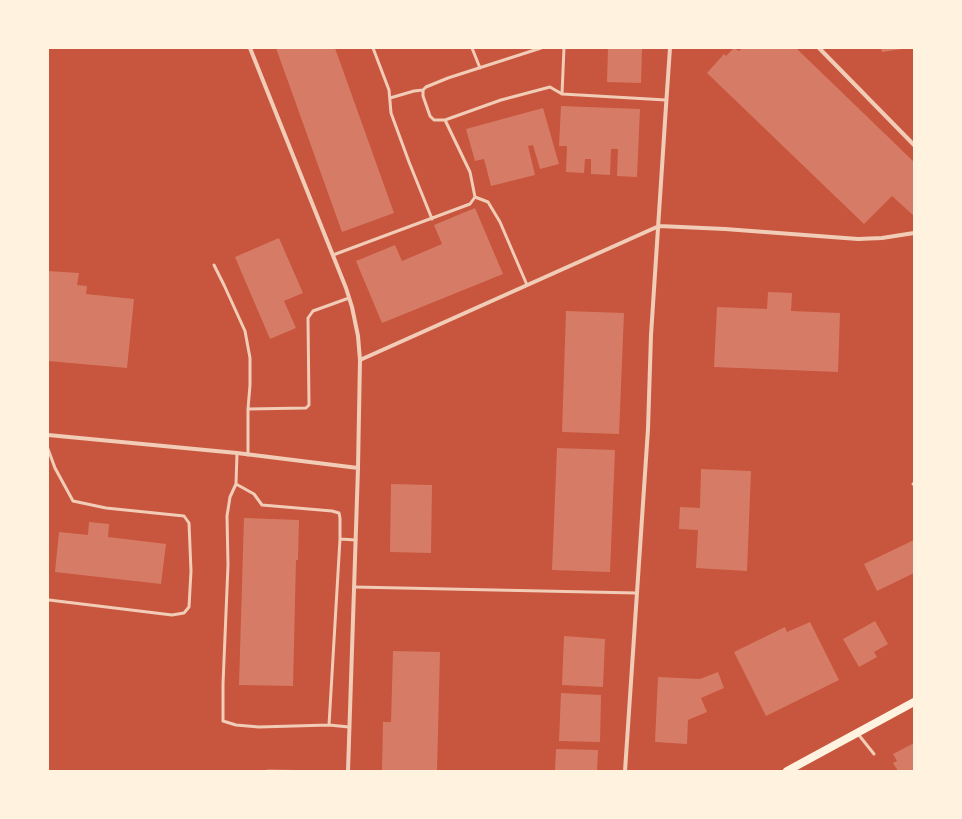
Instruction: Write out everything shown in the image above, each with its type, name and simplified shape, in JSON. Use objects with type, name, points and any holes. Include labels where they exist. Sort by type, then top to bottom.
[{"type":"main road","points":[[787,771],[914,702]]},
{"type":"street","points":[[250,48],[333,255],[349,298],[358,336],[360,360],[358,468],[348,771]]},
{"type":"street","points":[[625,771],[648,429],[651,335],[670,48]]},
{"type":"street","points":[[819,48],[914,145]]},
{"type":"street","points":[[360,360],[659,226],[725,229],[858,239],[914,234]]},
{"type":"street","points":[[48,434],[358,468]]},
{"type":"lane","points":[[373,48],[389,90],[391,113],[432,219]]},
{"type":"lane","points":[[472,48],[480,68]]},
{"type":"lane","points":[[390,98],[423,90],[426,87],[448,78],[541,48]]},
{"type":"lane","points":[[562,94],[564,48]]},
{"type":"lane","points":[[423,90],[423,96],[430,116],[434,120],[446,120],[501,100],[550,87],[562,94],[666,100]]},
{"type":"lane","points":[[333,255],[470,204],[475,197],[470,172],[446,120]]},
{"type":"lane","points":[[475,197],[488,202],[500,222],[527,285]]},
{"type":"lane","points":[[214,265],[245,331],[250,358],[248,455]]},
{"type":"lane","points":[[248,409],[306,408],[309,406],[308,318],[313,311],[349,298]]},
{"type":"lane","points":[[48,449],[73,501],[106,508],[184,516],[189,524],[191,571],[189,607],[184,613],[172,614],[49,600]]},
{"type":"lane","points":[[237,454],[236,484],[230,497],[227,516],[228,565],[223,720],[236,725],[259,727],[329,725],[349,727]]},
{"type":"lane","points":[[236,484],[254,494],[262,505],[332,511],[339,513],[340,539],[329,725]]},
{"type":"lane","points":[[340,539],[356,540]]},
{"type":"lane","points":[[354,587],[636,593]]},
{"type":"lane","points":[[857,733],[874,754]]},
{"type":"building","points":[[276,48],[335,48],[394,213],[342,232]]},
{"type":"building","points":[[608,48],[642,48],[641,83],[607,82]]},
{"type":"building","points":[[734,48],[739,51],[742,48],[796,48],[914,162],[914,216],[892,196],[864,224],[707,73],[724,54],[726,56]]},
{"type":"building","points":[[881,48],[902,48],[902,49],[882,52]]},
{"type":"building","points":[[561,106],[640,109],[637,177],[617,176],[618,149],[611,149],[610,175],[591,174],[591,159],[585,159],[584,173],[566,172],[567,146],[559,146]]},
{"type":"building","points":[[543,108],[559,164],[540,169],[533,145],[528,146],[535,175],[491,186],[484,159],[475,161],[466,129]]},
{"type":"building","points":[[475,208],[503,274],[382,323],[356,261],[395,245],[402,261],[442,244],[434,225]]},
{"type":"building","points":[[279,238],[303,293],[284,301],[296,328],[270,339],[235,257]]},
{"type":"building","points":[[48,271],[79,273],[77,285],[87,286],[86,294],[134,299],[127,368],[48,361]]},
{"type":"building","points":[[768,292],[792,293],[791,311],[840,313],[838,372],[714,367],[717,307],[767,309]]},
{"type":"building","points":[[566,311],[624,313],[619,434],[562,432]]},
{"type":"building","points":[[557,448],[615,450],[610,572],[552,570]]},
{"type":"building","points":[[701,469],[751,471],[747,571],[696,568],[698,530],[679,529],[680,507],[700,508]]},
{"type":"building","points":[[391,484],[432,485],[431,553],[390,552]]},
{"type":"building","points":[[244,518],[299,520],[298,560],[296,560],[293,686],[239,685]]},
{"type":"building","points":[[89,522],[109,524],[108,537],[166,544],[161,584],[55,572],[59,532],[88,535]]},
{"type":"building","points":[[914,540],[914,573],[877,591],[864,564]]},
{"type":"building","points":[[875,621],[888,644],[874,652],[877,657],[859,667],[843,639]]},
{"type":"building","points":[[810,622],[839,680],[766,716],[734,652],[785,627],[787,632]]},
{"type":"building","points":[[564,636],[605,639],[603,687],[562,685]]},
{"type":"building","points":[[393,651],[440,652],[437,771],[382,771],[383,722],[391,722]]},
{"type":"building","points":[[718,672],[724,688],[701,698],[707,712],[688,720],[687,744],[655,742],[658,677],[700,679]]},
{"type":"building","points":[[561,693],[601,695],[600,742],[559,741]]},
{"type":"building","points":[[914,743],[914,771],[898,771],[893,763],[897,761],[893,754]]},
{"type":"building","points":[[556,749],[598,750],[597,771],[555,771]]},
{"type":"building","points":[[267,769],[296,770],[296,771],[267,771]]}]
